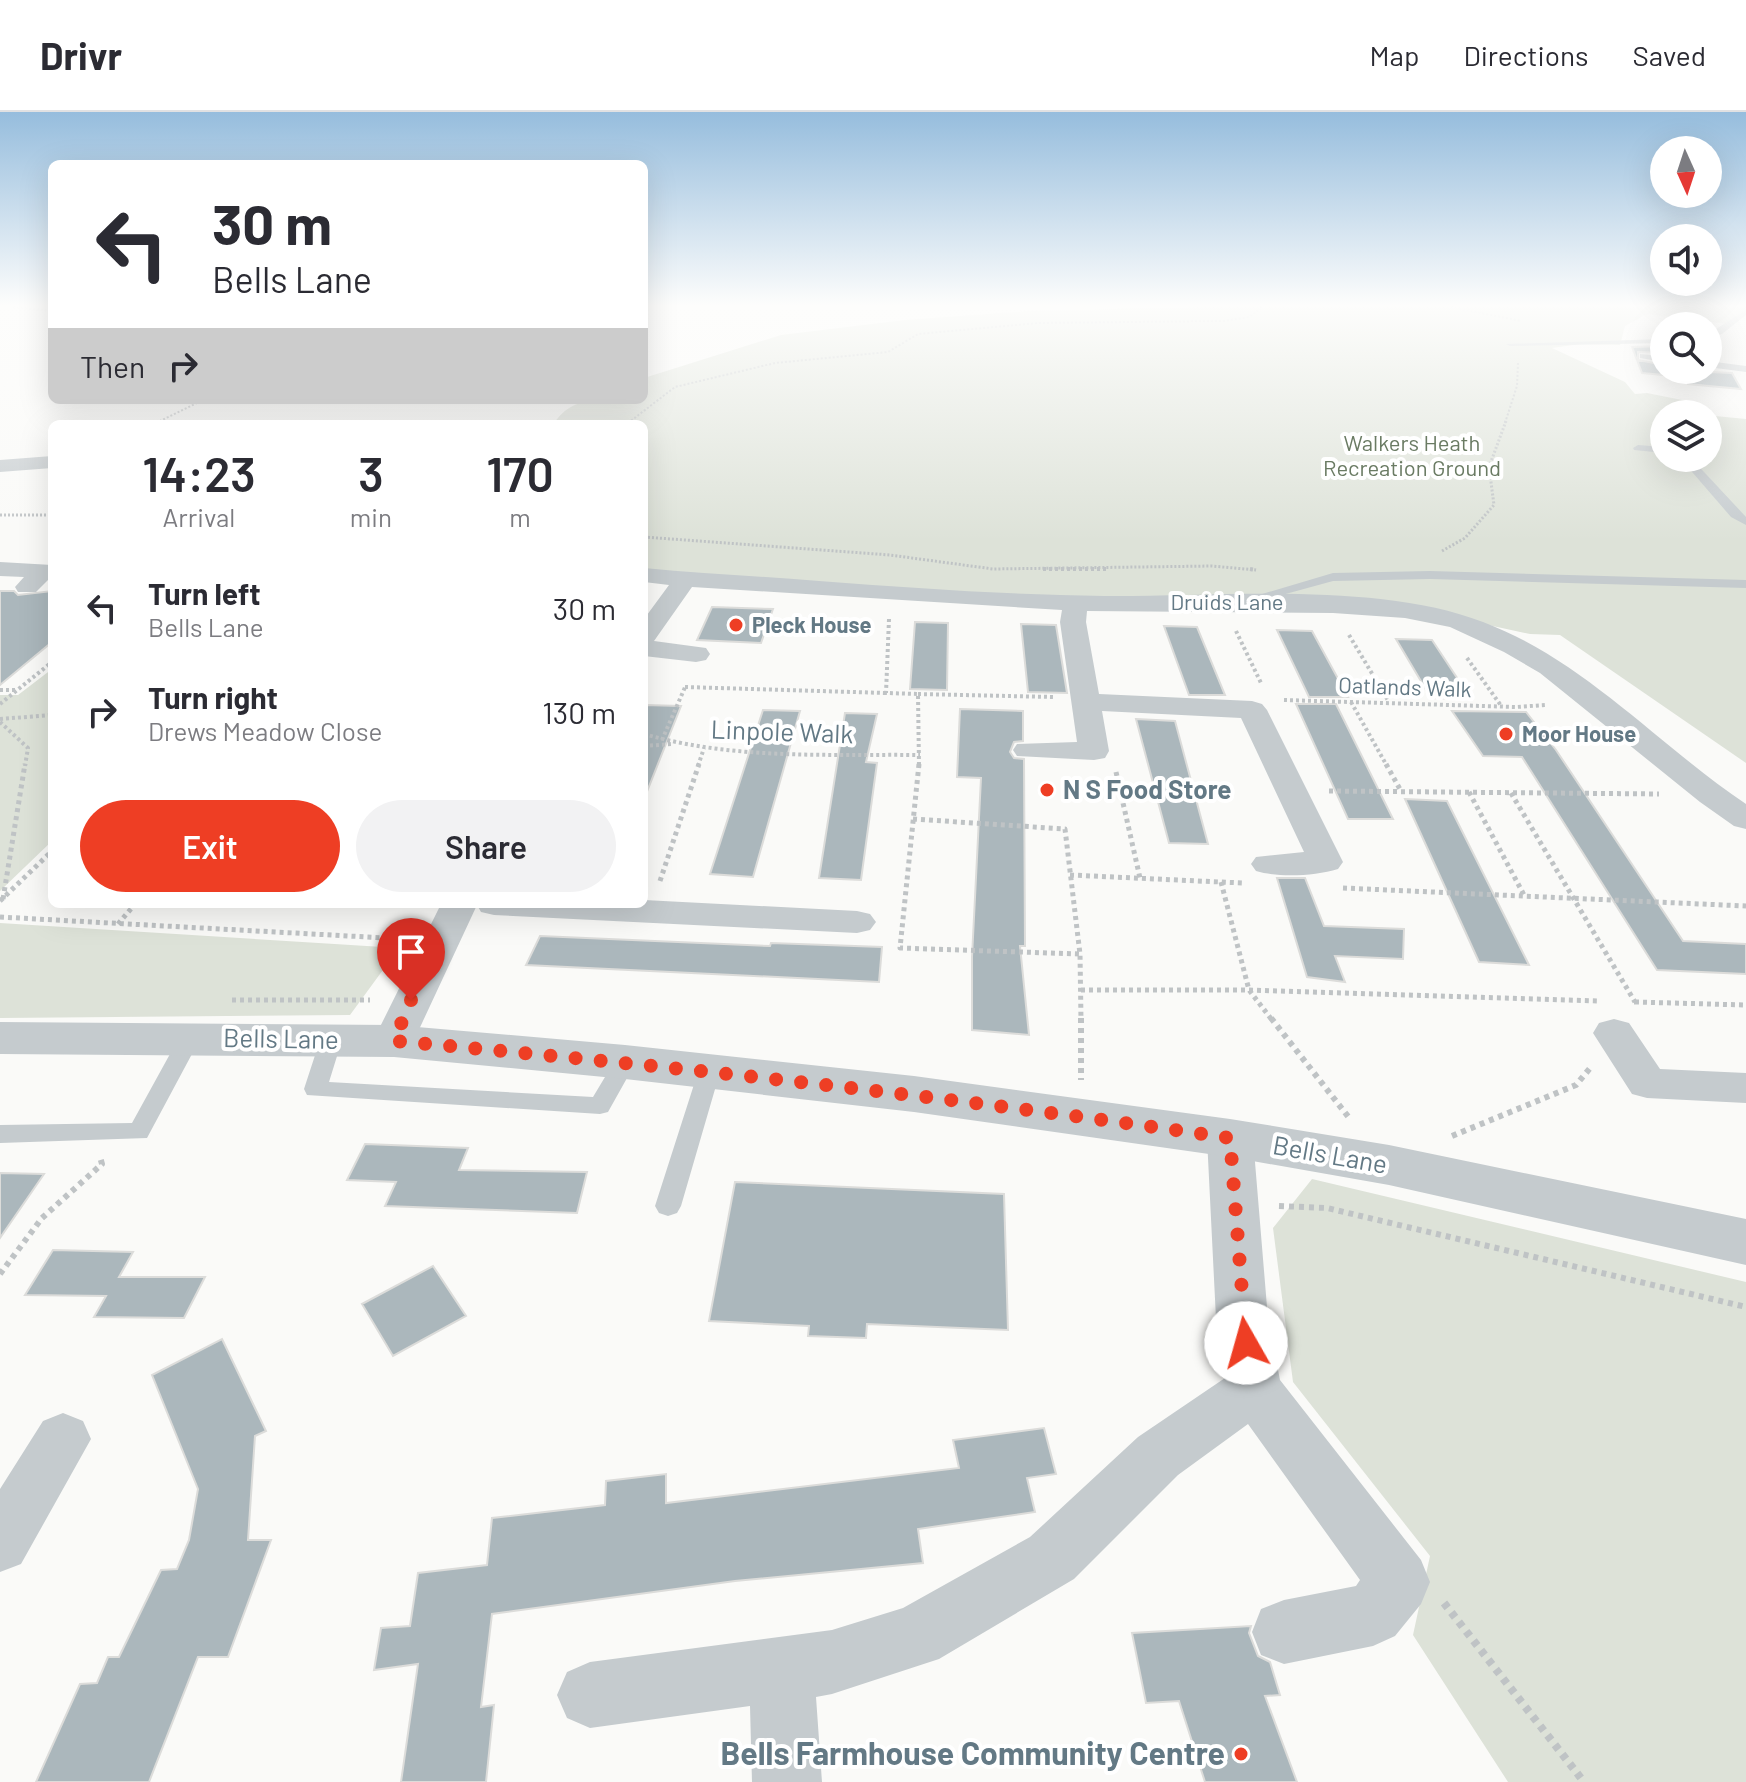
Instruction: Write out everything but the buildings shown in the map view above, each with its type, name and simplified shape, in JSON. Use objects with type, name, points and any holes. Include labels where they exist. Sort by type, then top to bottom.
[{"type":"street","points":[[0,466],[48,462]]},
{"type":"street","points":[[0,569],[45,570],[27,587]]},
{"type":"street","name":"Druids Lane","points":[[648,575],[949,600],[1076,603],[1249,600],[1387,608],[1474,627],[1535,656],[1584,690],[1644,742],[1746,819]]},
{"type":"street","points":[[648,631],[685,580]]},
{"type":"street","points":[[1028,750],[1094,751],[1073,622],[1076,603]]},
{"type":"street","points":[[648,648],[696,654]]},
{"type":"street","points":[[1086,702],[1262,707],[1291,791],[1326,862],[1260,874]]},
{"type":"street","points":[[394,1041],[457,908]]},
{"type":"street","points":[[572,908],[857,922]]},
{"type":"street","points":[[1610,1017],[1647,1083],[1746,1088]]},
{"type":"street","name":"Bells Lane","points":[[0,1038],[394,1041],[625,1062],[1078,1116],[1230,1138],[1389,1165],[1746,1242]]},
{"type":"street","points":[[1230,1138],[1242,1319],[1254,1389],[1399,1582],[1373,1614],[1284,1632]]},
{"type":"street","points":[[590,1695],[832,1662],[916,1636],[1052,1558],[1158,1456],[1254,1389]]},
{"type":"street","points":[[0,1543],[63,1439]]},
{"type":"street","points":[[782,1669],[787,1782]]},
{"type":"lane","points":[[1638,448],[1650,449]]},
{"type":"lane","points":[[1697,472],[1735,515],[1746,522]]},
{"type":"lane","points":[[1249,600],[1333,577],[1430,575],[1746,584]]},
{"type":"lane","points":[[0,1134],[139,1132],[189,1039]]},
{"type":"lane","points":[[331,1040],[315,1089],[600,1106],[625,1062]]},
{"type":"lane","points":[[668,1206],[709,1072]]},
{"type":"path","points":[[629,420],[675,387],[684,385]]},
{"type":"path","points":[[1430,575],[1434,556],[1465,538],[1494,505],[1488,471],[1515,385]]},
{"type":"path","points":[[161,420],[195,404]]},
{"type":"path","points":[[0,515],[48,515]]},
{"type":"path","points":[[648,537],[890,555],[993,569],[1212,566],[1257,570]]},
{"type":"path","points":[[886,693],[889,619]]},
{"type":"path","points":[[1232,622],[1262,707]]},
{"type":"path","points":[[1343,625],[1389,703]]},
{"type":"path","points":[[1459,647],[1502,707]]},
{"type":"path","points":[[662,740],[696,654]]},
{"type":"path","points":[[0,704],[48,665]]},
{"type":"path","points":[[685,687],[1041,695],[1086,702]]},
{"type":"path","points":[[0,690],[16,690]]},
{"type":"path","points":[[918,694],[920,755],[900,948],[1080,954]]},
{"type":"path","name":"Oatlands Walk","points":[[1262,707],[1288,699],[1502,707],[1558,703]]},
{"type":"path","points":[[1351,701],[1402,792]]},
{"type":"path","points":[[0,720],[48,715]]},
{"type":"path","points":[[0,720],[28,748],[2,900]]},
{"type":"path","name":"Linpole Walk","points":[[648,735],[673,744],[704,748],[920,755]]},
{"type":"path","points":[[648,746],[673,744]]},
{"type":"path","points":[[649,912],[704,748]]},
{"type":"path","points":[[1094,751],[1114,764],[1140,878]]},
{"type":"path","points":[[1291,791],[1712,795]]},
{"type":"path","points":[[1469,792],[1525,896]]},
{"type":"path","points":[[1221,882],[1249,990],[1389,1165],[1576,1085],[1591,1067],[1610,1017],[1573,898],[1511,793]]},
{"type":"path","points":[[913,819],[1065,829],[1080,954],[1081,1074],[1078,1116]]},
{"type":"path","points":[[2,900],[48,855]]},
{"type":"path","points":[[1070,875],[1221,882],[1260,874]]},
{"type":"path","points":[[1333,887],[1746,906]]},
{"type":"path","points":[[118,924],[132,908]]},
{"type":"path","points":[[0,917],[441,940]]},
{"type":"path","points":[[1081,990],[1249,990],[1587,1000],[1610,1017],[1746,1005]]},
{"type":"path","points":[[1587,1000],[1610,1017]]},
{"type":"path","points":[[0,1274],[42,1218],[102,1164],[98,1132]]},
{"type":"path","points":[[1272,1206],[1327,1208],[1746,1307]]},
{"type":"green space","name":"Walkers Heath Recreation Ground","points":[[648,385],[1627,385],[1635,394],[1647,393],[1682,400],[1650,400],[1650,472],[1722,472],[1722,417],[1746,419],[1746,763],[1560,635],[1530,634],[1387,603],[1000,597],[648,571],[648,420],[557,420],[578,404],[648,404]]},
{"type":"green space","points":[[48,672],[48,845],[0,891],[0,695],[18,695]]},
{"type":"green space","points":[[0,923],[399,948],[350,1015],[0,1018]]},
{"type":"green space","points":[[1312,1179],[1746,1282],[1746,1782],[1508,1782],[1413,1635],[1430,1556],[1293,1382],[1273,1228]]},
{"type":"place","name":"Pleck House","points":[[736,625]]},
{"type":"place","name":"Moor House","points":[[1506,734]]},
{"type":"place","name":"N S Food Store","points":[[1047,790]]},
{"type":"place","name":"Bells Farmhouse Community Centre","points":[[1241,1754]]},
{"type":"route","points":[[411,1000],[394,1041],[625,1062],[914,1094],[1230,1138],[1246,1343]]}]
